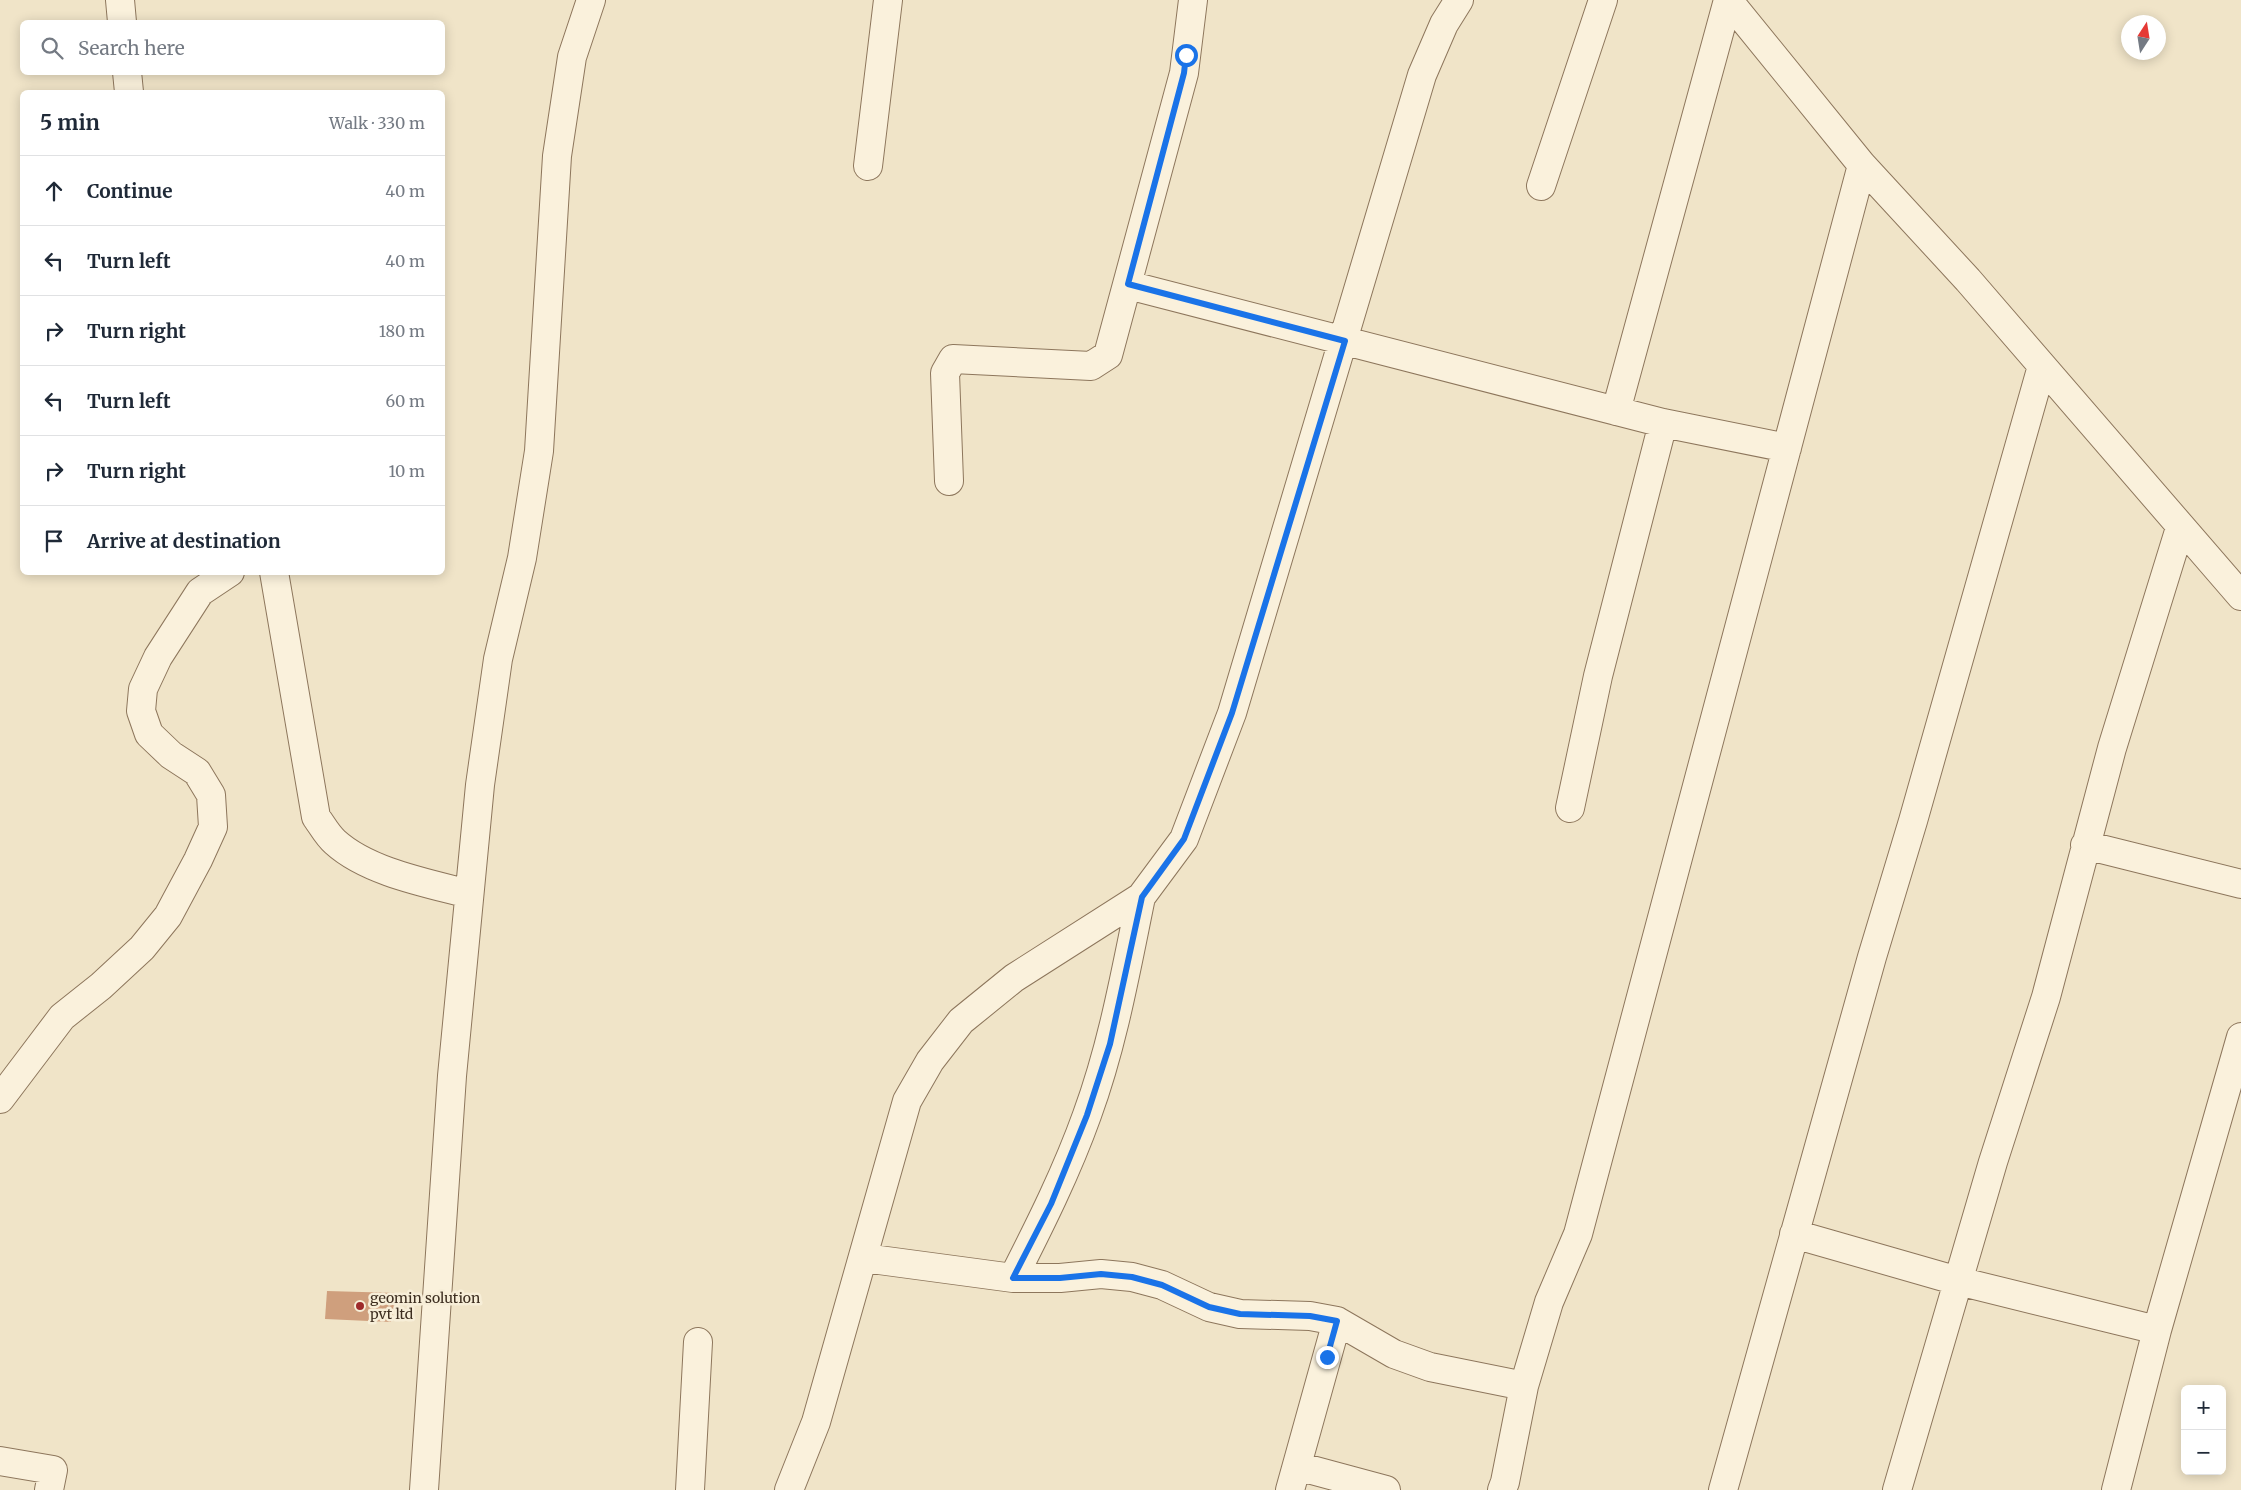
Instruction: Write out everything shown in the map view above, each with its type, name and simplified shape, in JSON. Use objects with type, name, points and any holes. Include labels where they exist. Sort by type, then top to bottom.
[{"type":"street","points":[[120,0],[122,20]]},
{"type":"street","points":[[424,1490],[452,1076],[480,785],[498,659],[522,558],[539,451],[557,156],[572,57],[591,0]]},
{"type":"street","points":[[868,166],[888,0]]},
{"type":"street","points":[[949,481],[945,373],[953,359],[1091,366],[1108,355],[1184,73],[1194,0]]},
{"type":"street","points":[[789,1490],[816,1422],[907,1101],[930,1061],[962,1021],[1014,978],[1142,897],[1184,839],[1232,713],[1345,341],[1366,260],[1422,74],[1444,24],[1459,0]]},
{"type":"street","points":[[1540,186],[1603,0]]},
{"type":"street","points":[[1616,411],[1728,0]]},
{"type":"street","points":[[1728,0],[1862,165],[1968,280],[2180,528],[2241,596]]},
{"type":"street","points":[[127,75],[129,90]]},
{"type":"street","points":[[1502,1490],[1524,1386],[1550,1302],[1578,1234],[1862,165]]},
{"type":"street","points":[[1128,284],[1616,411],[1787,448]]},
{"type":"street","points":[[1723,1490],[1794,1234],[2042,366]]},
{"type":"street","points":[[1570,808],[1598,676],[1663,422]]},
{"type":"street","points":[[1897,1490],[1993,1162],[2046,997],[2112,748],[2180,528]]},
{"type":"street","points":[[0,1099],[62,1017],[142,948],[168,916],[213,827],[211,795],[197,772],[171,755],[148,734],[141,711],[143,689],[158,657],[200,592],[226,575]]},
{"type":"street","points":[[275,575],[316,817],[334,841],[358,858],[404,877],[470,894]]},
{"type":"street","points":[[2086,845],[2241,884]]},
{"type":"street","points":[[1013,1278],[1051,1204],[1087,1115],[1110,1044],[1142,897]]},
{"type":"street","points":[[2116,1490],[2157,1330],[2241,1037]]},
{"type":"street","points":[[1794,1234],[1958,1281],[2157,1330]]},
{"type":"street","points":[[864,1258],[1013,1278],[1060,1278],[1101,1274],[1132,1277],[1162,1285],[1209,1307],[1240,1314],[1310,1316],[1337,1321],[1394,1354],[1430,1367],[1524,1386]]},
{"type":"street","points":[[1337,1321],[1293,1478],[1386,1490]]},
{"type":"street","points":[[690,1490],[698,1342]]},
{"type":"street","points":[[0,1460],[53,1470],[50,1490]]},
{"type":"building","name":"geomin solution pvt ltd","points":[[327,1291],[397,1293],[391,1322],[325,1319]]},
{"type":"place","name":"geomin solution pvt ltd","points":[[360,1306]]},
{"type":"route","points":[[1186,55],[1184,73],[1128,284],[1345,341],[1232,713],[1184,839],[1142,897],[1110,1044],[1087,1115],[1051,1204],[1013,1278],[1060,1278],[1101,1274],[1132,1277],[1162,1285],[1186,1298],[1209,1307],[1240,1314],[1310,1316],[1337,1321],[1327,1357]]}]
